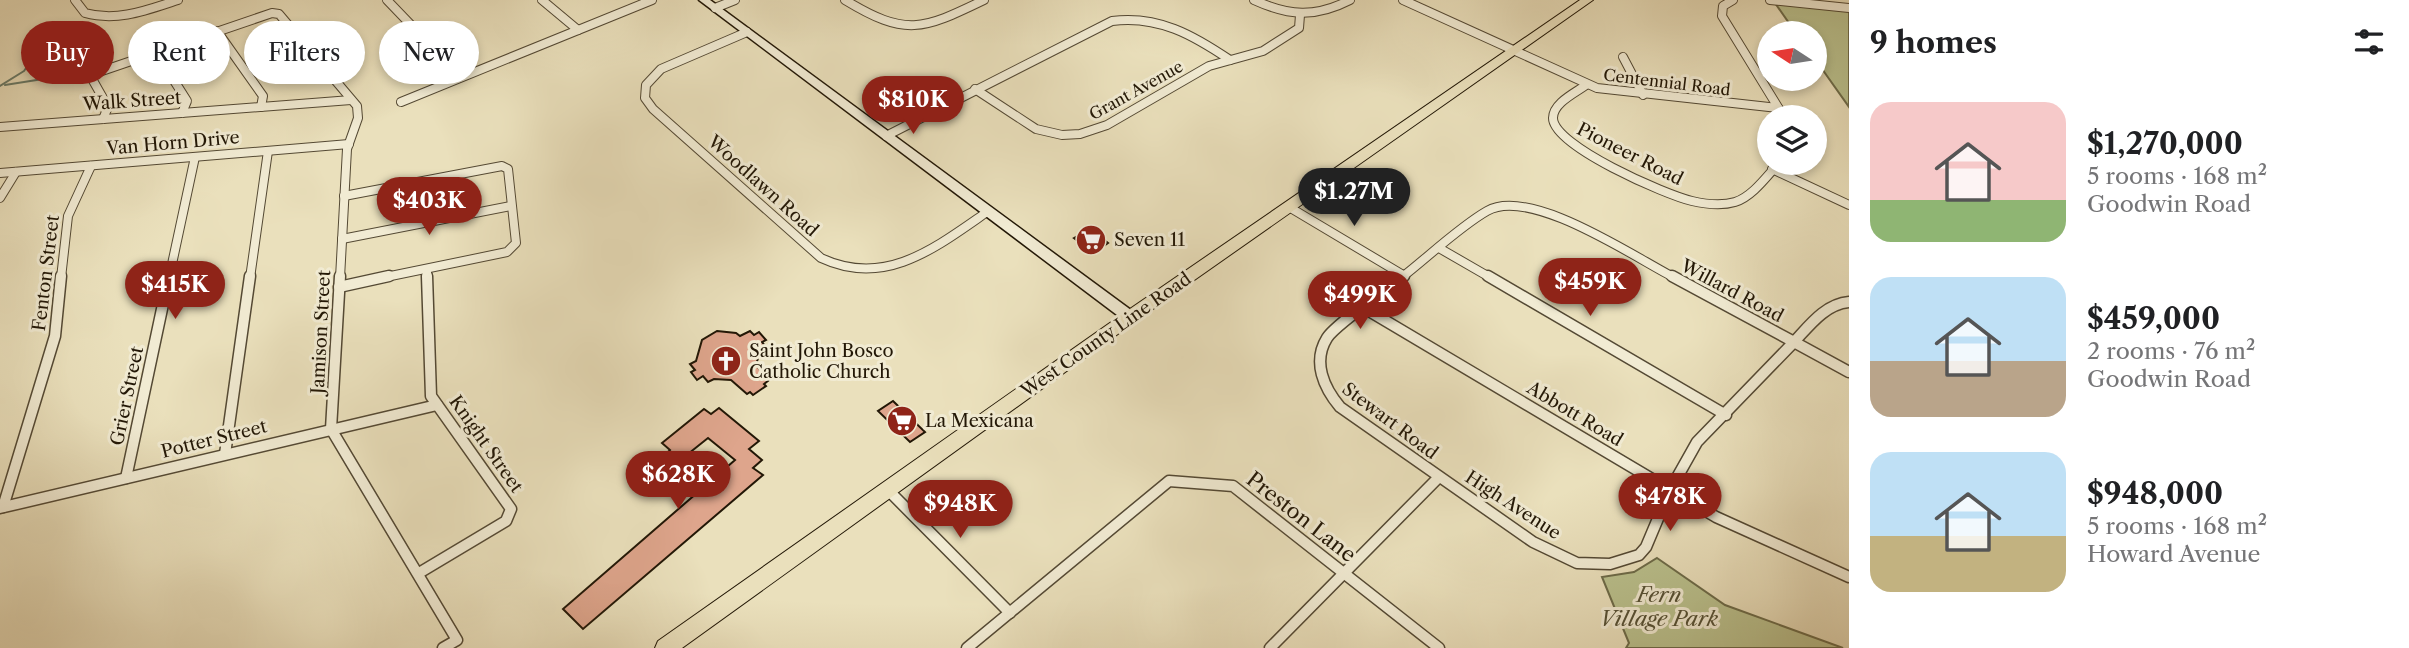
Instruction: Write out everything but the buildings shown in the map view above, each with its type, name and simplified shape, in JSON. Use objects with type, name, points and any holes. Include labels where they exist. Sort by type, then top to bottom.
[{"type":"main road","name":"West County Line Road","points":[[665,648],[1130,317],[1587,0]]},
{"type":"street","points":[[75,0],[85,13],[110,17],[134,14],[178,0]]},
{"type":"street","points":[[387,0],[407,21]]},
{"type":"street","points":[[542,0],[578,30]]},
{"type":"street","points":[[479,70],[652,0]]},
{"type":"street","points":[[704,0],[1130,317]]},
{"type":"street","points":[[715,8],[735,0]]},
{"type":"street","points":[[845,0],[881,23],[905,27],[931,24],[984,0]]},
{"type":"street","points":[[1254,0],[1278,11],[1300,15],[1327,13],[1350,0]]},
{"type":"street","name":"Centennial Road","points":[[1403,0],[1586,85],[1643,95],[1757,106]]},
{"type":"street","points":[[1733,0],[1723,6],[1722,16],[1776,105]]},
{"type":"street","points":[[1770,0],[1849,8]]},
{"type":"street","points":[[230,27],[272,13],[279,14],[351,100]]},
{"type":"street","name":"Grant Avenue","points":[[975,89],[1036,129],[1062,135],[1080,134],[1098,129],[1209,66],[1263,51],[1299,28],[1300,15]]},
{"type":"street","points":[[886,136],[1118,19],[1143,18],[1161,22],[1230,60]]},
{"type":"street","name":"Woodlawn Road","points":[[747,32],[661,69],[646,85],[645,98],[653,109],[821,258],[850,271],[887,269],[987,212]]},
{"type":"street","points":[[230,49],[264,96],[261,107]]},
{"type":"street","points":[[1623,57],[1643,95]]},
{"type":"street","points":[[103,119],[108,107],[91,77],[128,62]]},
{"type":"street","points":[[176,84],[187,101],[182,113]]},
{"type":"street","points":[[401,102],[444,84]]},
{"type":"street","name":"Pioneer Road","points":[[1586,85],[1556,107],[1552,118],[1557,131],[1579,149],[1669,194],[1705,204],[1736,202],[1749,194],[1767,175]]},
{"type":"street","name":"Walk Street","points":[[0,127],[351,100]]},
{"type":"street","name":"Jamison Street","points":[[331,429],[344,196],[349,144],[358,111],[351,100]]},
{"type":"street","name":"Van Horn Drive","points":[[0,173],[349,144]]},
{"type":"street","points":[[225,454],[268,151]]},
{"type":"street","name":"Grier Street","points":[[126,478],[195,157]]},
{"type":"street","name":"Fenton Street","points":[[2,507],[55,336],[68,216],[91,166]]},
{"type":"street","points":[[339,287],[499,253],[511,250],[516,243],[508,169],[505,167],[498,166],[344,196]]},
{"type":"street","points":[[0,198],[16,172]]},
{"type":"street","points":[[1793,175],[1849,205]]},
{"type":"street","points":[[342,239],[511,206]]},
{"type":"street","name":"Stewart Road","points":[[1439,477],[1340,407],[1328,395],[1322,382],[1320,358],[1328,336],[1488,210],[1523,206]]},
{"type":"street","name":"Willard Road","points":[[1523,206],[1548,211],[1561,217],[1849,372]]},
{"type":"street","points":[[1289,207],[1403,275]]},
{"type":"street","points":[[1439,248],[1726,415]]},
{"type":"street","name":"Knight Street","points":[[419,573],[506,521],[510,515],[509,505],[430,396],[427,269]]},
{"type":"street","name":"High Avenue","points":[[1270,648],[1439,477],[1533,542],[1577,563],[1626,561],[1639,555],[1646,547],[1670,490],[1697,442],[1726,415],[1816,318],[1838,303],[1849,302]]},
{"type":"street","name":"Abbott Road","points":[[1364,308],[1670,490],[1767,542],[1849,577]]},
{"type":"street","name":"Potter Street","points":[[2,507],[437,405]]},
{"type":"street","points":[[331,429],[457,639],[443,648]]},
{"type":"street","name":"Preston Lane","points":[[967,648],[1168,481],[1233,486],[1439,648]]},
{"type":"street","points":[[888,490],[1010,613]]},
{"type":"green space","points":[[1775,3],[1849,11],[1849,107],[1827,76],[1827,21],[1788,21]]},
{"type":"green space","name":"Fern Village Park","points":[[1657,558],[1725,605],[1843,648],[1626,648],[1629,643],[1602,577],[1634,572]]},
{"type":"waterway","points":[[0,86],[21,73]]},
{"type":"waterway","points":[[5,85],[21,82]]},
{"type":"place","name":"Seven 11","points":[[1091,240]]},
{"type":"place","name":"Saint John Bosco Catholic Church","points":[[726,361]]},
{"type":"place","name":"La Mexicana","points":[[902,421]]}]
